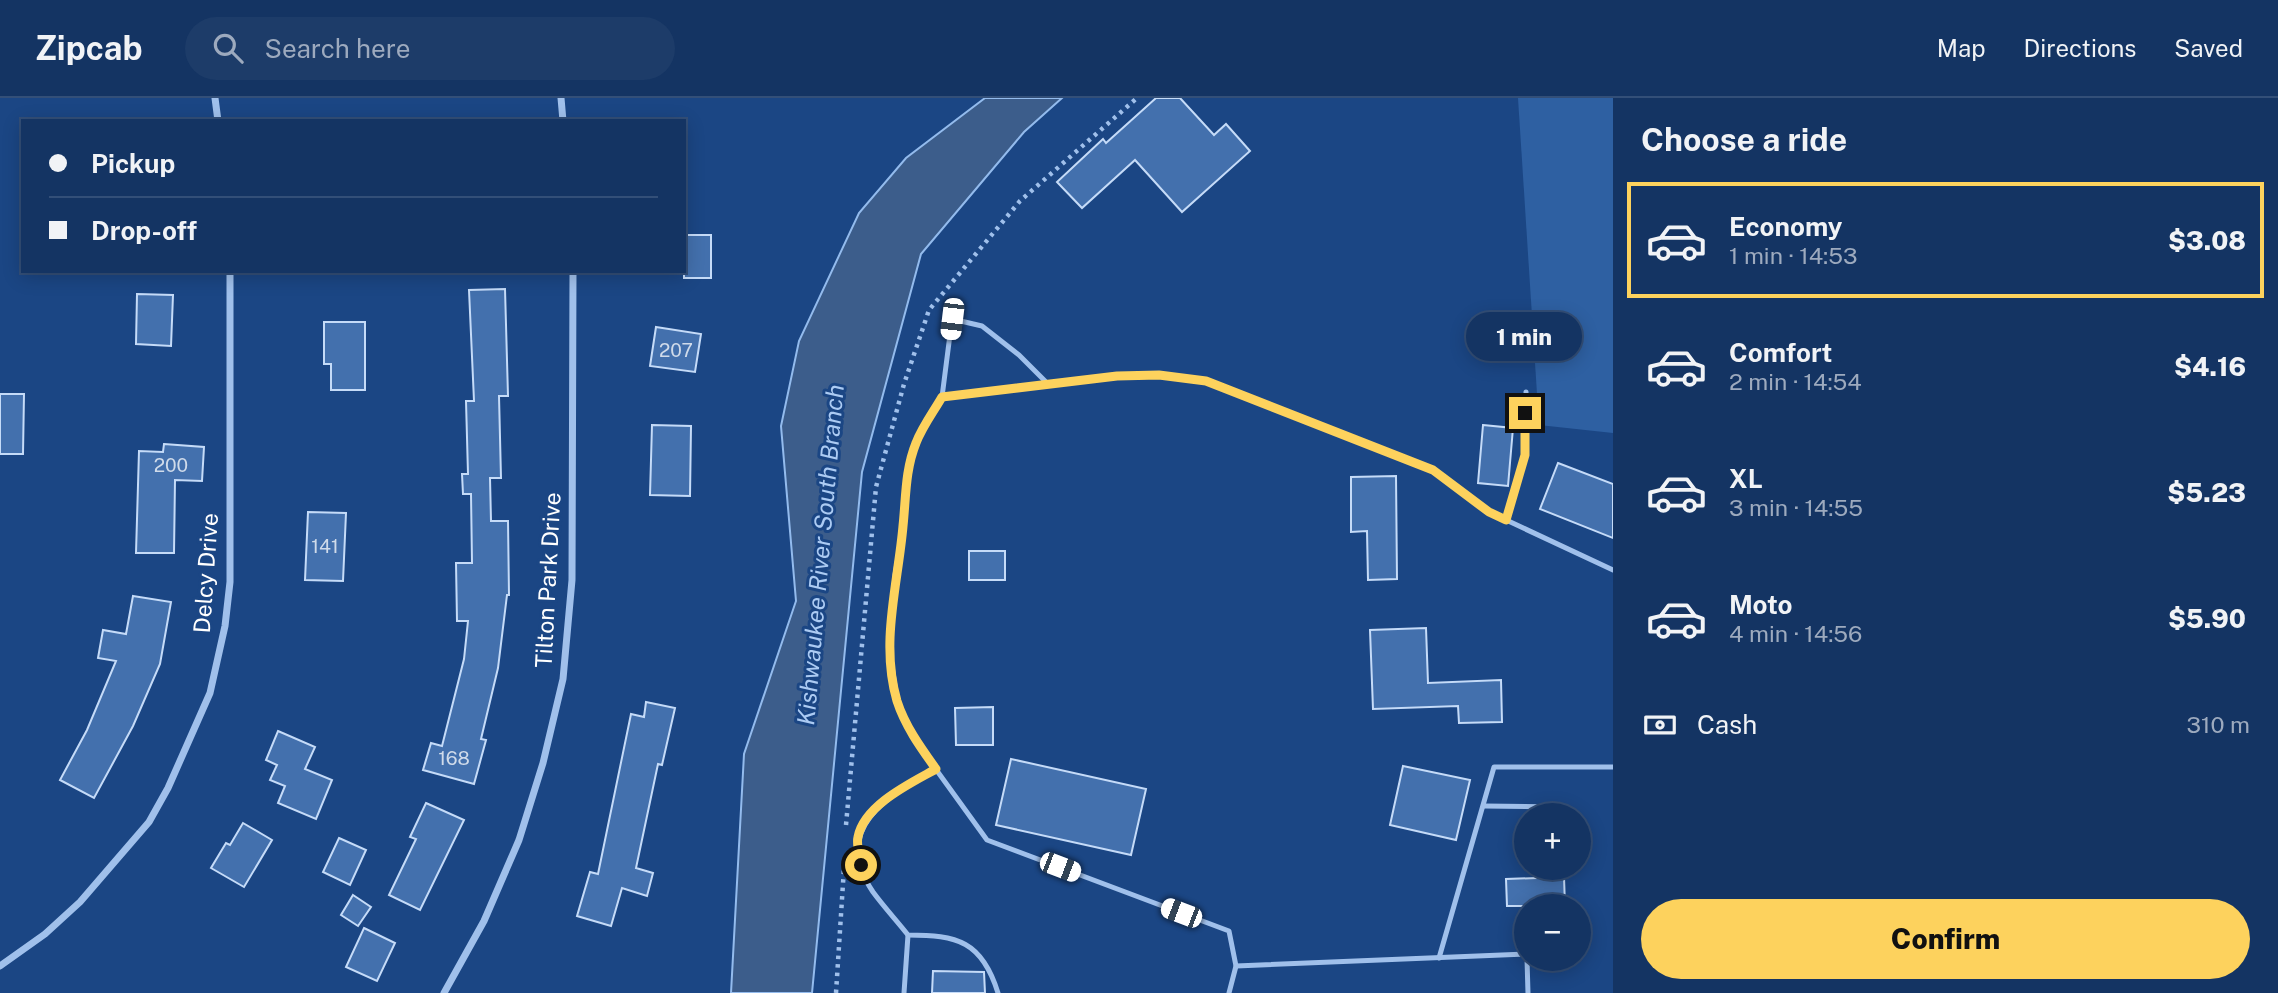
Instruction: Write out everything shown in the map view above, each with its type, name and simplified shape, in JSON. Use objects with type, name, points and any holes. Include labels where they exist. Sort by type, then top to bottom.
[{"type":"street","points":[[215,98],[218,119]]},
{"type":"street","points":[[561,98],[564,119]]},
{"type":"street","name":"Delcy Drive","points":[[0,965],[46,934],[80,902],[149,822],[168,789],[210,693],[225,626],[230,582],[230,273]]},
{"type":"street","name":"Tilton Park Drive","points":[[444,993],[484,921],[519,840],[543,763],[563,679],[572,580],[573,273]]},
{"type":"lane","points":[[1047,383],[982,326],[952,319],[942,397],[916,441],[907,471],[889,645],[897,700],[914,738],[987,840],[1229,931],[1236,966],[1229,993]]},
{"type":"lane","points":[[942,397],[1117,376],[1159,375],[1206,381],[1433,470],[1489,512],[1613,570]]},
{"type":"lane","points":[[1506,520],[1525,455],[1525,392]]},
{"type":"lane","points":[[1439,958],[1494,766],[1613,766]]},
{"type":"lane","points":[[904,993],[908,935],[872,891],[861,865],[858,837],[870,813],[897,791],[936,769]]},
{"type":"lane","points":[[1484,806],[1514,806]]},
{"type":"lane","points":[[908,935],[942,935],[969,945],[991,971],[998,993]]},
{"type":"lane","points":[[1236,966],[1514,956]]},
{"type":"lane","points":[[1527,971],[1528,993]]},
{"type":"shaded area","points":[[1518,98],[1613,98],[1613,433],[1539,425]]},
{"type":"water","name":"Kishwaukee River South Branch","points":[[985,98],[1062,98],[1024,132],[921,254],[862,472],[812,993],[731,993],[744,754],[796,601],[781,426],[799,341],[859,213],[906,158]]},
{"type":"building","points":[[1156,98],[1180,98],[1214,135],[1226,124],[1250,151],[1182,212],[1135,160],[1082,208],[1057,182],[1103,139],[1106,143]]},
{"type":"building","points":[[686,235],[711,235],[711,278],[684,278]]},
{"type":"building","points":[[505,289],[508,396],[499,396],[501,478],[490,478],[491,521],[508,521],[509,595],[498,668],[481,739],[486,740],[474,784],[423,770],[431,743],[442,746],[464,659],[468,621],[457,621],[456,563],[472,563],[471,494],[463,494],[462,474],[468,474],[466,401],[474,401],[469,290]]},
{"type":"building","points":[[137,294],[173,295],[171,346],[136,344]]},
{"type":"building","points":[[324,322],[365,322],[365,390],[331,390],[331,364],[324,364]]},
{"type":"building","points":[[656,327],[701,334],[695,372],[650,366]]},
{"type":"building","points":[[0,394],[24,394],[23,454],[0,454]]},
{"type":"building","points":[[652,425],[691,426],[690,496],[650,495]]},
{"type":"building","points":[[1483,425],[1513,428],[1508,486],[1478,483]]},
{"type":"building","points":[[164,444],[204,447],[202,481],[175,480],[174,553],[136,553],[139,451],[163,452]]},
{"type":"building","points":[[1558,463],[1613,484],[1613,538],[1540,509]]},
{"type":"building","points":[[1396,476],[1397,579],[1368,580],[1367,531],[1351,532],[1351,477]]},
{"type":"building","points":[[308,512],[346,513],[343,581],[305,580]]},
{"type":"building","points":[[969,551],[1005,551],[1005,580],[969,580]]},
{"type":"building","points":[[133,596],[171,602],[160,664],[133,726],[94,798],[60,780],[87,730],[116,661],[98,658],[103,630],[126,634]]},
{"type":"building","points":[[1426,628],[1428,683],[1501,680],[1502,722],[1459,723],[1458,706],[1373,709],[1370,630]]},
{"type":"building","points":[[646,702],[675,708],[662,765],[658,764],[636,868],[653,873],[647,896],[622,888],[611,926],[577,916],[590,872],[598,874],[631,714],[644,717]]},
{"type":"building","points":[[993,707],[993,745],[956,745],[955,708]]},
{"type":"building","points":[[278,731],[315,747],[305,769],[332,780],[316,819],[278,803],[285,786],[270,780],[277,765],[266,760]]},
{"type":"building","points":[[1011,759],[1146,789],[1131,855],[996,825]]},
{"type":"building","points":[[1403,766],[1470,780],[1456,840],[1390,825]]},
{"type":"building","points":[[426,803],[464,820],[420,910],[389,895],[416,839],[410,837]]},
{"type":"building","points":[[243,823],[272,840],[244,887],[211,868],[226,843],[230,845]]},
{"type":"building","points":[[339,838],[366,850],[350,885],[323,872]]},
{"type":"building","points":[[1506,879],[1564,880],[1565,894],[1514,894],[1514,906],[1507,906]]},
{"type":"building","points":[[353,895],[371,907],[358,926],[341,915]]},
{"type":"building","points":[[364,928],[395,943],[377,981],[346,967]]},
{"type":"building","points":[[933,971],[984,972],[985,993],[932,993]]},
{"type":"route","points":[[861,865],[858,837],[870,813],[897,791],[936,769],[914,738],[897,700],[889,645],[907,471],[916,441],[942,397],[1117,376],[1159,375],[1206,381],[1433,470],[1489,512],[1506,520],[1525,455],[1525,413]]}]
